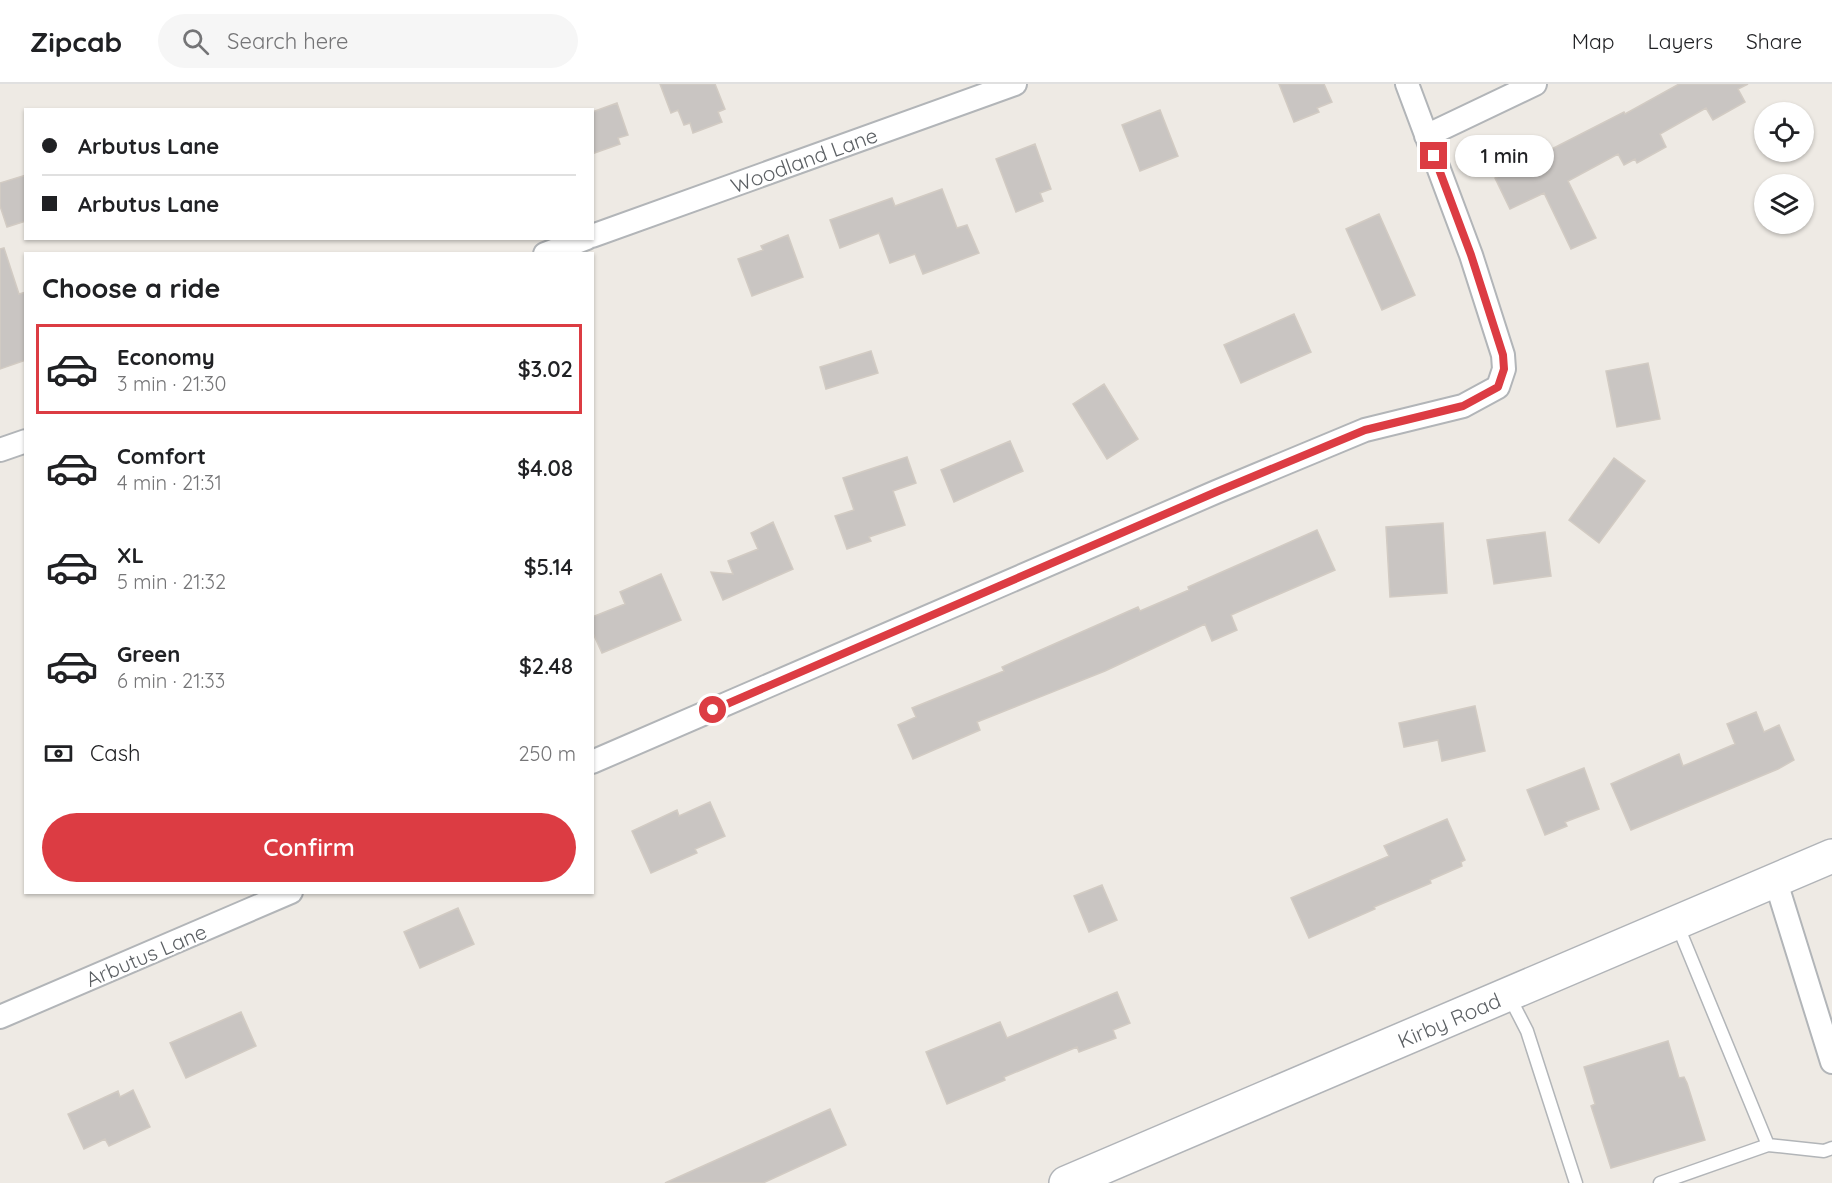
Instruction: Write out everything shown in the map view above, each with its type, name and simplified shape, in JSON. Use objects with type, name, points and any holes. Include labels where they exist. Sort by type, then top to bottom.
[{"type":"main road","name":"Kirby Road","points":[[1066,1183],[1776,882],[1832,856]]},
{"type":"street","name":"Woodland Lane","points":[[594,235],[1015,84]]},
{"type":"street","points":[[594,761],[1216,492],[1365,430],[1463,406],[1498,387],[1504,369],[1503,355],[1471,255],[1407,84]]},
{"type":"street","points":[[1426,136],[1535,84]]},
{"type":"street","points":[[551,252],[582,240]]},
{"type":"street","points":[[0,450],[24,442]]},
{"type":"street","points":[[1776,882],[1832,1062]]},
{"type":"street","name":"Arbutus Lane","points":[[0,1017],[286,894]]},
{"type":"lane","points":[[1677,924],[1768,1145]]},
{"type":"lane","points":[[1508,995],[1527,1031],[1576,1183]]},
{"type":"lane","points":[[1659,1183],[1768,1145],[1814,1150],[1832,1149]]},
{"type":"building","points":[[660,84],[715,84],[725,109],[718,112],[722,122],[693,133],[690,123],[684,125],[678,110],[671,113]]},
{"type":"building","points":[[1279,84],[1324,84],[1332,102],[1317,108],[1319,112],[1294,122]]},
{"type":"building","points":[[1679,84],[1748,84],[1738,89],[1745,102],[1713,120],[1706,108],[1660,134],[1666,147],[1637,163],[1635,159],[1624,165],[1618,154],[1568,181],[1596,238],[1571,249],[1544,193],[1510,209],[1495,178],[1624,112],[1625,114]]},
{"type":"building","points":[[617,103],[628,135],[618,138],[620,144],[594,153],[594,111]]},
{"type":"building","points":[[1160,110],[1178,156],[1140,171],[1122,125]]},
{"type":"building","points":[[1035,144],[1051,189],[1040,193],[1043,201],[1016,212],[996,159]]},
{"type":"building","points":[[24,176],[24,222],[7,227],[0,206],[0,183]]},
{"type":"building","points":[[942,189],[957,228],[967,225],[979,253],[923,274],[915,254],[890,263],[879,233],[840,248],[830,220],[892,198],[895,206]]},
{"type":"building","points":[[1379,214],[1415,295],[1382,310],[1346,229]]},
{"type":"building","points":[[788,235],[803,277],[752,296],[738,259],[763,250],[761,246]]},
{"type":"building","points":[[4,248],[19,294],[24,293],[24,361],[0,369],[0,249]]},
{"type":"building","points":[[1294,314],[1311,352],[1241,383],[1224,345]]},
{"type":"building","points":[[871,351],[878,373],[826,389],[820,367]]},
{"type":"building","points":[[1648,363],[1660,419],[1617,427],[1606,371]]},
{"type":"building","points":[[1104,384],[1138,439],[1107,459],[1073,404]]},
{"type":"building","points":[[1010,441],[1023,471],[954,502],[941,470]]},
{"type":"building","points":[[907,457],[916,483],[893,491],[905,525],[869,537],[871,541],[847,549],[835,516],[854,510],[843,478]]},
{"type":"building","points":[[1614,458],[1645,481],[1599,543],[1569,520]]},
{"type":"building","points":[[773,522],[793,569],[723,600],[711,572],[733,574],[728,561],[758,549],[751,533]]},
{"type":"building","points":[[1443,523],[1447,593],[1390,597],[1386,527]]},
{"type":"building","points":[[1317,530],[1335,570],[1231,615],[1237,630],[1212,641],[1205,624],[1105,671],[977,722],[980,730],[913,759],[898,725],[916,717],[912,708],[1004,671],[1002,667],[1138,607],[1140,611],[1189,590],[1188,587]]},
{"type":"building","points":[[1545,532],[1551,576],[1494,584],[1487,540]]},
{"type":"building","points":[[661,574],[681,620],[602,653],[594,635],[594,616],[625,604],[620,592]]},
{"type":"building","points":[[1475,706],[1485,751],[1442,761],[1438,740],[1404,747],[1399,723]]},
{"type":"building","points":[[1756,712],[1764,732],[1779,725],[1794,760],[1778,769],[1631,830],[1611,784],[1679,754],[1683,766],[1735,744],[1727,724]]},
{"type":"building","points":[[1584,768],[1599,809],[1565,822],[1567,826],[1545,835],[1527,790]]},
{"type":"building","points":[[710,802],[725,836],[695,849],[697,853],[651,873],[632,831],[677,810],[679,816]]},
{"type":"building","points":[[1447,819],[1465,860],[1461,862],[1462,866],[1430,880],[1431,883],[1309,938],[1291,898],[1389,856],[1384,846]]},
{"type":"building","points":[[1102,885],[1117,920],[1089,932],[1074,896]]},
{"type":"building","points":[[458,908],[474,944],[420,968],[404,932]]},
{"type":"building","points":[[1117,992],[1130,1023],[1113,1030],[1116,1038],[1079,1052],[1077,1047],[1004,1077],[1005,1080],[947,1104],[926,1052],[1000,1022],[1007,1038]]},
{"type":"building","points":[[241,1012],[256,1046],[186,1078],[170,1043]]},
{"type":"building","points":[[1668,1041],[1679,1078],[1684,1077],[1687,1083],[1705,1140],[1611,1168],[1591,1106],[1595,1104],[1584,1067]]},
{"type":"building","points":[[133,1090],[150,1127],[109,1146],[105,1139],[84,1149],[68,1114],[118,1091],[120,1097]]},
{"type":"building","points":[[830,1109],[846,1145],[763,1183],[665,1183]]},
{"type":"route","points":[[713,710],[1216,492],[1365,430],[1463,406],[1498,387],[1504,369],[1503,355],[1471,255],[1434,156]]}]
